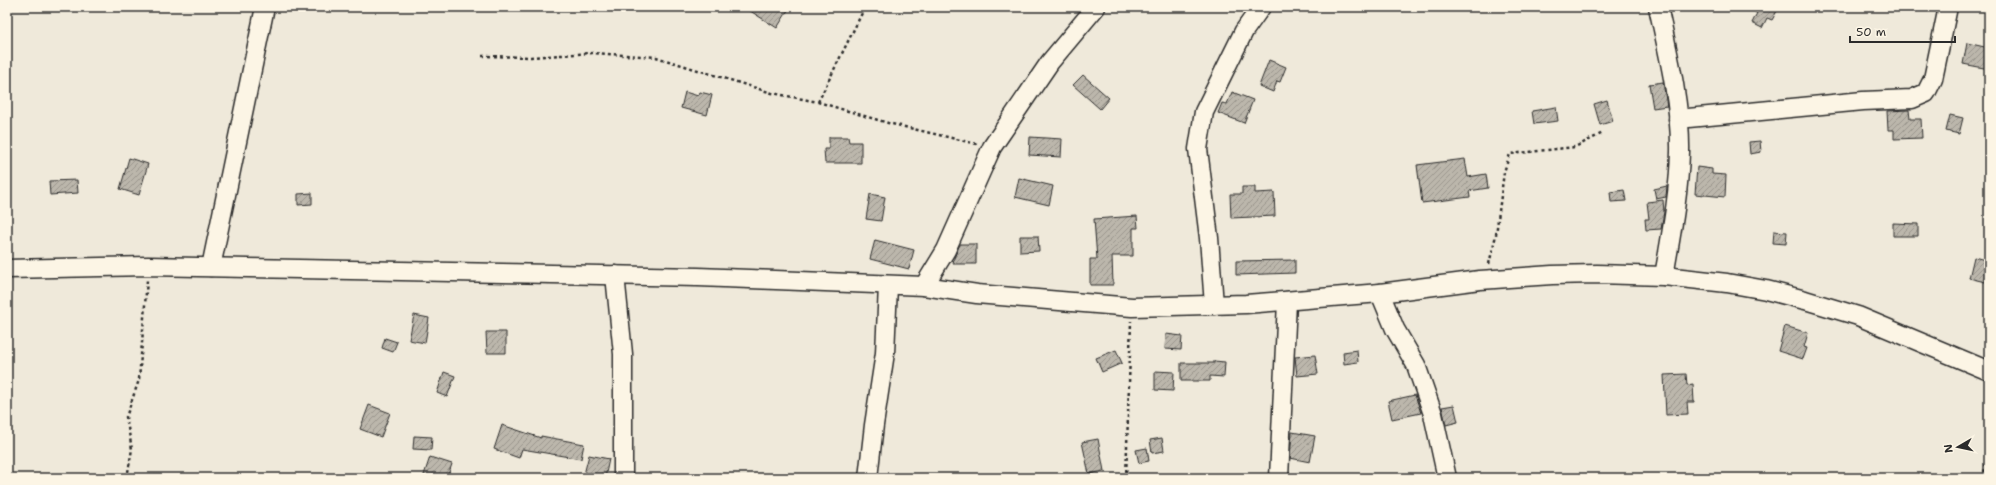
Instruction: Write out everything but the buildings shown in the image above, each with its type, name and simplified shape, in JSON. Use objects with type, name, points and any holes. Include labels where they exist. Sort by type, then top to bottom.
[{"type":"street","points":[[211,267],[265,7]]},
{"type":"street","points":[[924,286],[946,250],[992,147],[1050,62],[1096,7]]},
{"type":"street","points":[[1214,305],[1209,238],[1198,149],[1204,112],[1244,31],[1262,7]]},
{"type":"street","points":[[1658,7],[1668,51],[1678,120],[1680,150],[1679,181],[1664,276]]},
{"type":"street","points":[[1678,120],[1863,101],[1912,99],[1926,93],[1933,78],[1948,7]]},
{"type":"street","points":[[7,269],[148,266],[698,277],[888,286],[924,286],[977,294],[1132,307],[1287,301],[1380,293],[1480,280],[1582,274],[1664,276],[1727,283],[1766,290],[1805,300],[1858,316],[1989,371]]},
{"type":"street","points":[[615,275],[623,354],[624,478]]},
{"type":"street","points":[[868,478],[885,352],[888,286]]},
{"type":"street","points":[[1380,293],[1395,329],[1416,366],[1433,414],[1447,478]]},
{"type":"street","points":[[1279,478],[1287,301]]},
{"type":"path","points":[[818,102],[865,7]]},
{"type":"path","points":[[482,56],[531,57],[592,53],[656,57],[772,93],[818,102],[888,123],[992,147]]},
{"type":"path","points":[[1480,280],[1491,260],[1504,172],[1510,154],[1575,147],[1603,133]]},
{"type":"path","points":[[127,478],[132,449],[126,417],[139,380],[148,266]]},
{"type":"path","points":[[1126,478],[1132,307]]},
{"type":"path","points":[[1983,478],[1989,448]]}]
